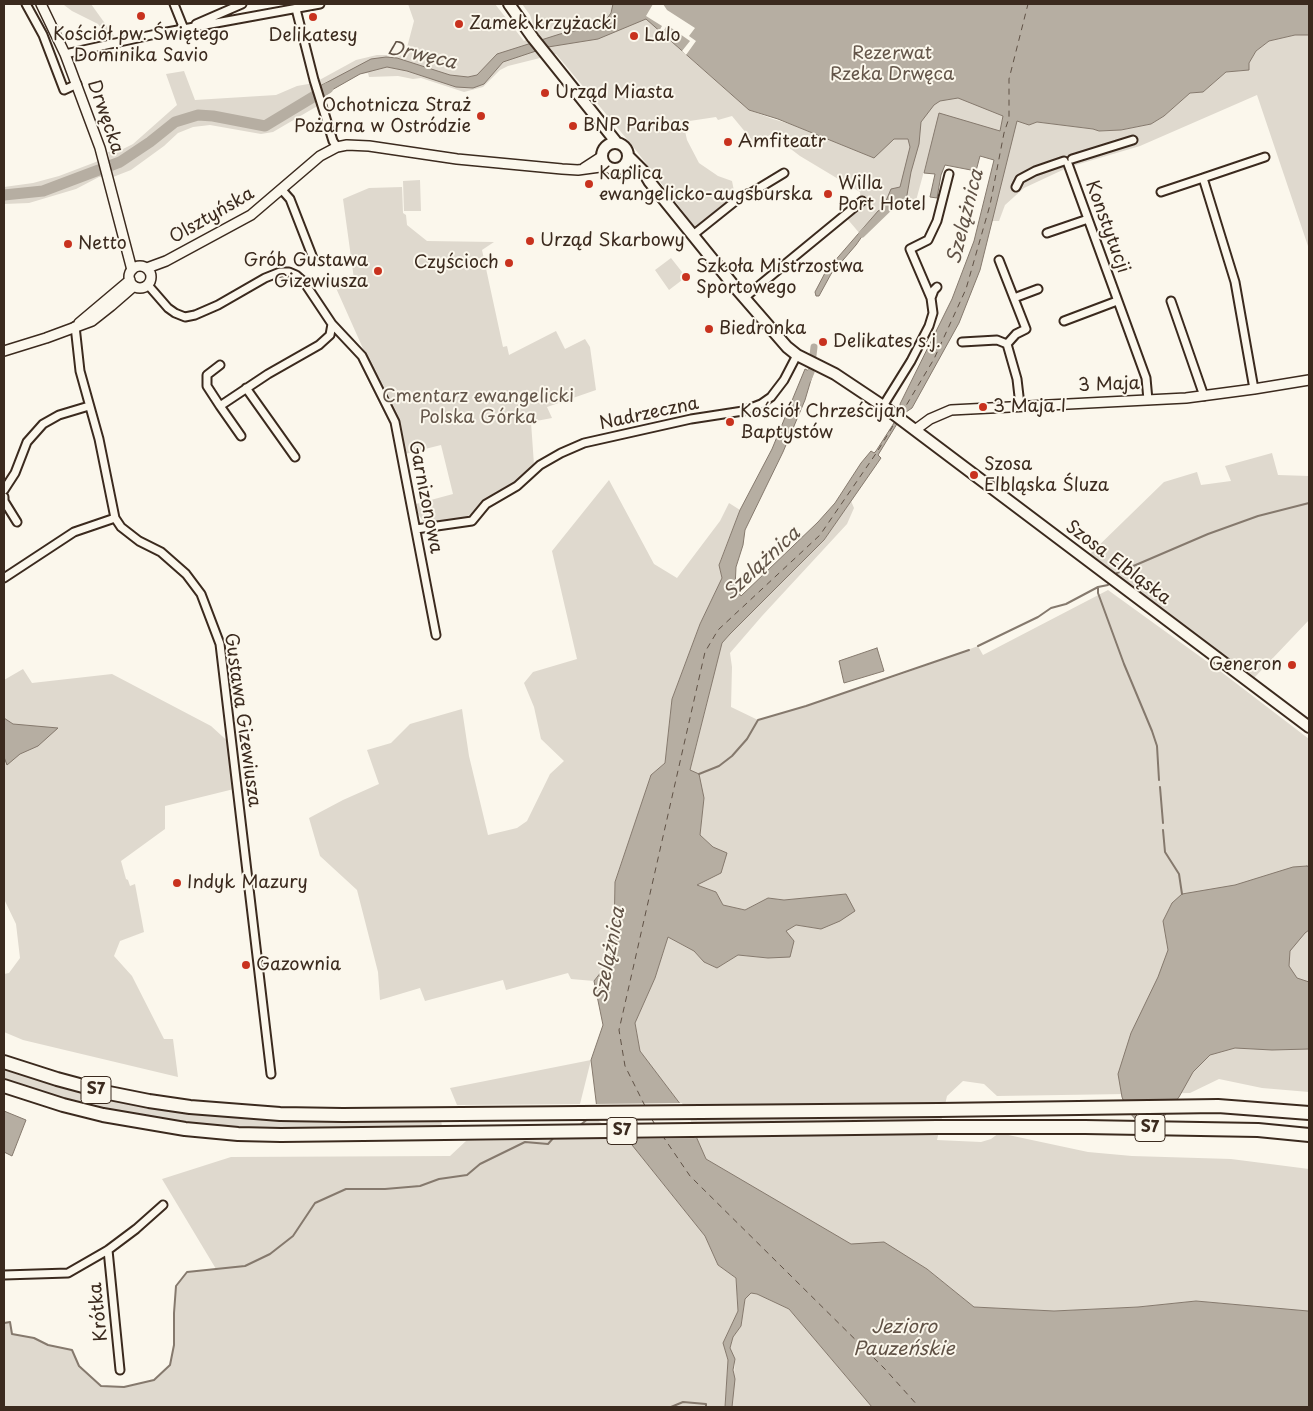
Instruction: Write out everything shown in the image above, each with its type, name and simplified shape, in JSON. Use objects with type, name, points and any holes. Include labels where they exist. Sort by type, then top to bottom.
[{"type":"highway","name":"S7","points":[[4,1062],[56,1079],[109,1093],[190,1107],[289,1114],[1218,1106],[1309,1113]]},
{"type":"highway","name":"S7","points":[[4,1086],[86,1111],[185,1129],[238,1134],[1085,1127],[1258,1130],[1309,1135]]},
{"type":"main road","points":[[509,4],[546,55],[603,125],[612,144]]},
{"type":"main road","points":[[612,144],[623,146],[626,161],[615,170],[603,161],[603,150],[612,144]]},
{"type":"main road","name":"Szosa Elbląska","points":[[626,161],[643,171],[649,181],[744,298],[780,340],[797,355],[835,374],[884,407],[1309,727]]},
{"type":"street","points":[[26,4],[43,35],[64,90],[77,84]]},
{"type":"street","name":"Drwęcka","points":[[41,4],[77,84],[103,160],[126,246],[142,270]]},
{"type":"street","points":[[174,4],[184,29]]},
{"type":"street","points":[[184,29],[243,4],[243,12],[247,18]]},
{"type":"street","points":[[65,54],[184,29],[320,4]]},
{"type":"street","points":[[296,9],[315,84],[333,141],[337,147]]},
{"type":"street","points":[[1016,187],[1020,179],[1035,171],[1133,140]]},
{"type":"street","name":"Olsztyńska","points":[[142,270],[166,261],[251,215],[320,156],[337,147],[357,145],[562,169],[584,168],[603,161]]},
{"type":"street","points":[[1161,192],[1265,157]]},
{"type":"street","name":"Konstytucji","points":[[1068,162],[1146,378],[1148,400]]},
{"type":"street","points":[[693,235],[743,195],[751,193],[784,173]]},
{"type":"street","points":[[884,407],[911,361],[929,326],[933,313],[931,298],[910,249],[928,240],[937,221],[949,174]]},
{"type":"street","points":[[1203,178],[1235,282],[1254,389]]},
{"type":"street","points":[[282,190],[290,199],[313,258]]},
{"type":"street","points":[[744,298],[862,201]]},
{"type":"street","points":[[1047,233],[1088,219]]},
{"type":"street","points":[[999,260],[1026,329],[1016,334],[1007,344]]},
{"type":"street","points":[[142,270],[151,279],[148,285],[140,288],[132,283],[130,275],[142,270]]},
{"type":"street","name":"Garnizonowa","points":[[148,285],[168,308],[185,317],[196,315],[218,305],[265,278],[280,272],[296,275],[301,279],[332,324],[362,356],[395,422],[436,635]]},
{"type":"street","points":[[4,351],[46,338],[92,320],[111,306],[132,283]]},
{"type":"street","points":[[931,298],[937,287]]},
{"type":"street","points":[[1014,298],[1038,289]]},
{"type":"street","name":"Konstytucji","points":[[1064,321],[1118,301]]},
{"type":"street","points":[[1171,302],[1204,396]]},
{"type":"street","points":[[220,406],[246,388],[319,345],[330,334],[332,324]]},
{"type":"street","points":[[4,578],[74,532],[115,518],[99,439],[80,371],[75,326]]},
{"type":"street","points":[[962,342],[997,340],[1007,344]]},
{"type":"street","points":[[1007,344],[1017,379],[1020,405]]},
{"type":"street","name":"Nadrzeczna","points":[[416,530],[472,521],[486,504],[517,486],[540,465],[560,453],[584,443],[691,419],[743,411],[761,404],[772,397],[784,380],[797,355]]},
{"type":"street","points":[[220,365],[208,375],[207,386],[241,436]]},
{"type":"street","name":"3 Maja","points":[[911,427],[951,410],[1204,396],[1309,380]]},
{"type":"street","points":[[246,388],[295,457]]},
{"type":"street","points":[[4,490],[15,473],[27,442],[43,424],[59,416],[89,406]]},
{"type":"street","points":[[4,497],[4,501],[17,522]]},
{"type":"street","name":"Gustawa Gizewiusza","points":[[115,518],[121,527],[139,541],[161,552],[186,574],[200,594],[220,644],[271,1074]]},
{"type":"street","name":"Krótka","points":[[4,1275],[68,1273],[108,1250],[163,1205]]},
{"type":"street","name":"Krótka","points":[[108,1250],[120,1370]]},
{"type":"green space","points":[[91,4],[114,36],[108,38],[98,24],[72,11],[64,5]]},
{"type":"green space","name":"Rezerwat Rzeka Drwęca","points":[[408,4],[495,4],[524,41],[538,33],[530,15],[522,4],[1309,4],[1029,125],[1037,122],[1099,131],[1121,130],[1151,124],[1164,116],[1190,93],[1203,92],[1226,72],[1249,70],[1249,63],[1256,51],[1269,41],[1295,35],[1309,35],[1309,249],[1257,95],[1140,146],[1069,167],[1024,188],[1005,205],[999,221],[985,221],[1004,133],[936,127],[914,208],[892,205],[861,235],[844,215],[861,201],[860,192],[800,156],[771,134],[756,145],[732,116],[718,120],[716,117],[683,122],[687,140],[699,163],[718,176],[732,181],[736,201],[698,231],[631,144],[556,54],[508,66],[500,70],[483,87],[464,92],[421,78],[413,79],[398,76],[369,77],[368,73],[360,74],[323,95],[326,101],[273,132],[261,134],[210,125],[193,127],[178,133],[164,146],[131,170],[113,177],[99,177],[76,189],[29,203],[4,204],[4,187],[33,183],[59,176],[109,157],[108,152],[121,150],[133,144],[177,105],[166,74],[184,71],[195,100],[276,95],[297,86],[314,83],[356,60],[377,55],[405,55],[414,21]],"holes":[[[676,46],[874,158],[790,124],[749,110]]]},
{"type":"green space","points":[[420,180],[421,211],[404,211],[403,181]]},
{"type":"green space","name":"Cmentarz ewangelicki Polska Górka","points":[[402,187],[403,213],[406,215],[407,225],[427,241],[494,242],[482,250],[503,347],[507,346],[509,355],[556,331],[565,349],[585,339],[590,347],[596,390],[547,407],[552,418],[531,422],[534,465],[515,483],[483,501],[470,517],[425,524],[418,514],[416,504],[453,494],[441,445],[405,454],[399,421],[365,353],[336,288],[354,279],[343,199],[369,188]]},
{"type":"green space","points":[[671,258],[686,277],[669,290],[655,270]]},
{"type":"green space","points":[[1272,453],[1278,475],[1309,476],[1309,620],[1254,678],[1090,554],[1164,482],[1197,472],[1201,485],[1231,481],[1225,466]]},
{"type":"green space","points":[[609,480],[654,564],[677,578],[720,521],[729,503],[740,510],[719,564],[722,578],[700,624],[672,699],[665,763],[651,775],[615,882],[614,935],[609,962],[594,981],[571,979],[568,973],[506,990],[503,980],[425,1001],[420,988],[380,1000],[378,972],[357,890],[320,856],[309,818],[379,784],[367,750],[391,743],[410,724],[462,709],[469,756],[488,835],[517,828],[527,821],[550,774],[564,761],[541,739],[534,707],[524,683],[533,672],[577,659],[552,551]]},
{"type":"green space","points":[[851,501],[854,508],[847,524],[730,653],[732,667],[731,707],[758,720],[903,674],[978,646],[983,655],[1108,590],[1220,671],[1309,739],[1309,1092],[1262,1088],[1219,1079],[1190,1093],[997,1096],[984,1084],[963,1081],[947,1096],[937,1140],[981,1142],[991,1139],[999,1133],[1088,1152],[1132,1156],[1231,1159],[1309,1169],[1309,1312],[1196,1301],[1138,1307],[1054,1311],[974,1307],[927,1269],[884,1243],[851,1245],[706,1159],[684,1109],[640,1051],[635,1023],[655,978],[668,937],[694,951],[704,962],[717,968],[738,955],[768,958],[786,931],[796,925],[821,929],[846,894],[784,900],[768,898],[745,910],[723,905],[716,892],[697,885],[713,847],[700,835],[704,798],[690,771],[722,643],[824,540]]},
{"type":"green space","points":[[23,669],[32,683],[112,674],[211,726],[233,746],[238,788],[165,806],[165,829],[121,861],[130,886],[135,884],[144,932],[120,941],[114,956],[132,976],[164,1039],[173,1039],[178,1077],[23,1040],[4,1032],[4,974],[9,973],[20,958],[16,924],[4,899],[4,680]]},
{"type":"green space","points":[[591,1060],[580,1104],[457,1105],[450,1088]]},
{"type":"green space","points":[[4,1067],[120,1100],[441,1118],[442,1128],[254,1130],[196,1126],[81,1105],[4,1082]]},
{"type":"green space","points":[[597,1111],[624,1135],[705,1236],[718,1265],[736,1278],[738,1311],[723,1343],[728,1360],[725,1407],[4,1407],[4,1323],[10,1322],[12,1334],[34,1338],[48,1345],[72,1350],[79,1366],[101,1386],[124,1387],[154,1380],[170,1365],[174,1345],[176,1286],[187,1272],[216,1269],[162,1179],[231,1157],[450,1156],[466,1141],[551,1140],[555,1135],[572,1132]]},
{"type":"green space","points":[[751,1293],[789,1309],[872,1407],[732,1407],[735,1359],[730,1349],[733,1337],[741,1326],[745,1299]]},
{"type":"water","name":"Jezioro Pauzeńskie","points":[[613,4],[1309,4],[1309,35],[1295,35],[1269,41],[1256,51],[1249,63],[1249,70],[1226,72],[1203,92],[1190,93],[1164,116],[1151,124],[1121,130],[1099,131],[1037,122],[1029,125],[1017,121],[980,270],[959,323],[912,408],[903,414],[878,455],[881,458],[824,540],[722,643],[690,770],[699,774],[704,798],[700,835],[713,847],[727,853],[721,873],[697,885],[716,892],[723,905],[745,910],[768,898],[784,900],[846,894],[855,911],[840,921],[821,929],[796,925],[786,931],[794,941],[790,957],[768,958],[738,955],[717,968],[704,962],[694,951],[668,937],[655,978],[635,1023],[640,1051],[684,1109],[706,1159],[851,1244],[884,1242],[927,1269],[974,1307],[1054,1311],[1138,1307],[1196,1301],[1308,1311],[1309,1407],[872,1407],[789,1309],[751,1293],[745,1299],[741,1326],[733,1337],[730,1348],[735,1359],[733,1370],[735,1379],[732,1407],[725,1407],[728,1360],[723,1343],[738,1311],[736,1278],[718,1265],[705,1236],[624,1135],[598,1117],[591,1060],[603,1025],[594,981],[609,962],[614,935],[615,882],[651,775],[665,763],[672,699],[700,624],[722,578],[719,565],[740,510],[772,449],[805,369],[813,373],[805,400],[783,452],[745,530],[743,545],[736,567],[735,588],[741,596],[818,522],[835,503],[861,463],[871,451],[874,453],[876,451],[901,412],[900,404],[952,299],[974,241],[994,160],[980,156],[976,171],[945,165],[941,175],[937,198],[930,197],[935,174],[924,173],[939,113],[1000,131],[1003,116],[958,98],[940,101],[934,105],[921,122],[919,144],[902,208],[894,208],[888,212],[885,210],[870,225],[856,245],[831,274],[819,296],[816,296],[815,292],[826,271],[878,211],[883,208],[891,189],[900,187],[910,147],[908,139],[894,139],[874,158],[778,119],[749,110],[646,19],[598,39],[548,47],[503,62],[484,84],[473,88],[456,87],[407,71],[387,67],[360,74],[323,95],[320,86],[371,59],[386,57],[397,58],[450,75],[468,77],[477,75],[497,54],[560,34],[604,23],[611,13]]},
{"type":"water","points":[[877,648],[884,671],[844,683],[839,661]]},
{"type":"water","points":[[4,718],[13,724],[58,728],[38,746],[20,754],[7,765],[4,757]]},
{"type":"water","points":[[1293,867],[1309,867],[1309,930],[1290,951],[1289,966],[1297,978],[1309,982],[1309,1049],[1235,1048],[1210,1055],[1193,1072],[1179,1097],[1162,1119],[1140,1124],[1127,1110],[1122,1097],[1118,1074],[1131,1033],[1158,977],[1168,950],[1163,921],[1172,903],[1182,894],[1235,885]]},
{"type":"water","points":[[4,1111],[26,1120],[12,1156],[4,1152]]},
{"type":"pier","points":[[653,4],[663,4],[667,10],[695,28],[689,36],[696,41],[686,55],[682,51],[690,41],[667,25],[662,34],[659,31],[662,26],[646,16]]},
{"type":"pier","points":[[682,1103],[699,1138],[624,1139],[596,1119],[594,1104]]},
{"type":"waterway","name":"Drwęca","points":[[4,195],[43,191],[120,162],[175,122],[198,115],[265,126],[328,88]]},
{"type":"waterway","points":[[862,234],[892,205]]},
{"type":"waterway","points":[[808,379],[811,372],[814,347]]},
{"type":"waterway","points":[[1117,573],[1208,534],[1258,516],[1309,503]]},
{"type":"waterway","points":[[978,646],[1038,617],[1051,608],[1066,604],[1098,587],[1108,585]]},
{"type":"waterway","points":[[1098,587],[1098,593],[1124,664],[1157,746],[1159,780]]},
{"type":"waterway","points":[[699,774],[719,766],[732,756],[747,739],[758,720],[806,706],[969,650]]},
{"type":"waterway","points":[[1160,787],[1163,823]]},
{"type":"waterway","points":[[1163,830],[1165,852],[1179,874],[1182,894]]},
{"type":"waterway","points":[[579,1126],[589,1118]]},
{"type":"waterway","points":[[4,1323],[10,1322],[12,1334],[34,1338],[48,1345],[72,1350],[79,1366],[101,1386],[124,1387],[154,1380],[170,1365],[174,1345],[176,1286],[187,1272],[245,1266],[270,1254],[293,1236],[315,1203],[346,1189],[385,1189],[420,1186],[439,1179],[467,1175],[480,1164],[525,1142],[548,1144],[555,1136]]},
{"type":"waterway","points":[[671,1407],[683,1402],[706,1404],[706,1407]]},
{"type":"ferry route","points":[[901,414],[934,359],[966,289],[990,205],[1004,133],[1009,118],[1009,79],[1028,4]]},
{"type":"ferry route","points":[[645,1106],[625,1066],[619,1030],[705,652],[718,630],[820,535],[896,421]]},
{"type":"ferry route","points":[[651,1118],[656,1126]]},
{"type":"ferry route","points":[[662,1135],[690,1176],[884,1368],[919,1407]]},
{"type":"place","name":"Kościół pw. Świętego Dominika Savio","points":[[141,16]]},
{"type":"place","name":"Delikatesy","points":[[313,17]]},
{"type":"place","name":"Zamek krzyżacki","points":[[459,24]]},
{"type":"place","name":"Lalo","points":[[634,36]]},
{"type":"place","name":"Urząd Miasta","points":[[545,93]]},
{"type":"place","name":"Ochotnicza Straż Pożarna w Ostródzie","points":[[481,116]]},
{"type":"place","name":"BNP Paribas","points":[[573,126]]},
{"type":"place","name":"Amfiteatr","points":[[728,142]]},
{"type":"place","name":"Kaplica ewangelicko-augsburska","points":[[589,184]]},
{"type":"place","name":"Willa Port Hotel","points":[[828,194]]},
{"type":"place","name":"Urząd Skarbowy","points":[[530,241]]},
{"type":"place","name":"Netto","points":[[68,244]]},
{"type":"place","name":"Czyścioch","points":[[509,263]]},
{"type":"place","name":"Grób Gustawa Gizewiusza","points":[[378,271]]},
{"type":"place","name":"Szkoła Mistrzostwa Sportowego","points":[[686,277]]},
{"type":"place","name":"Biedronka","points":[[709,329]]},
{"type":"place","name":"Delikates s.j.","points":[[823,342]]},
{"type":"place","name":"3 Maja I","points":[[983,407]]},
{"type":"place","name":"Kościół Chrześcijan Baptystów","points":[[730,422]]},
{"type":"place","name":"Szosa Elbląska Śluza","points":[[974,475]]},
{"type":"place","name":"Generon","points":[[1292,665]]},
{"type":"place","name":"Indyk Mazury","points":[[177,883]]},
{"type":"place","name":"Gazownia","points":[[246,965]]},
{"type":"water label","name":"Szelążnica","points":[[966,217]]},
{"type":"water label","name":"Szelążnica","points":[[762,564]]},
{"type":"water label","name":"Szelążnica","points":[[610,955]]}]
